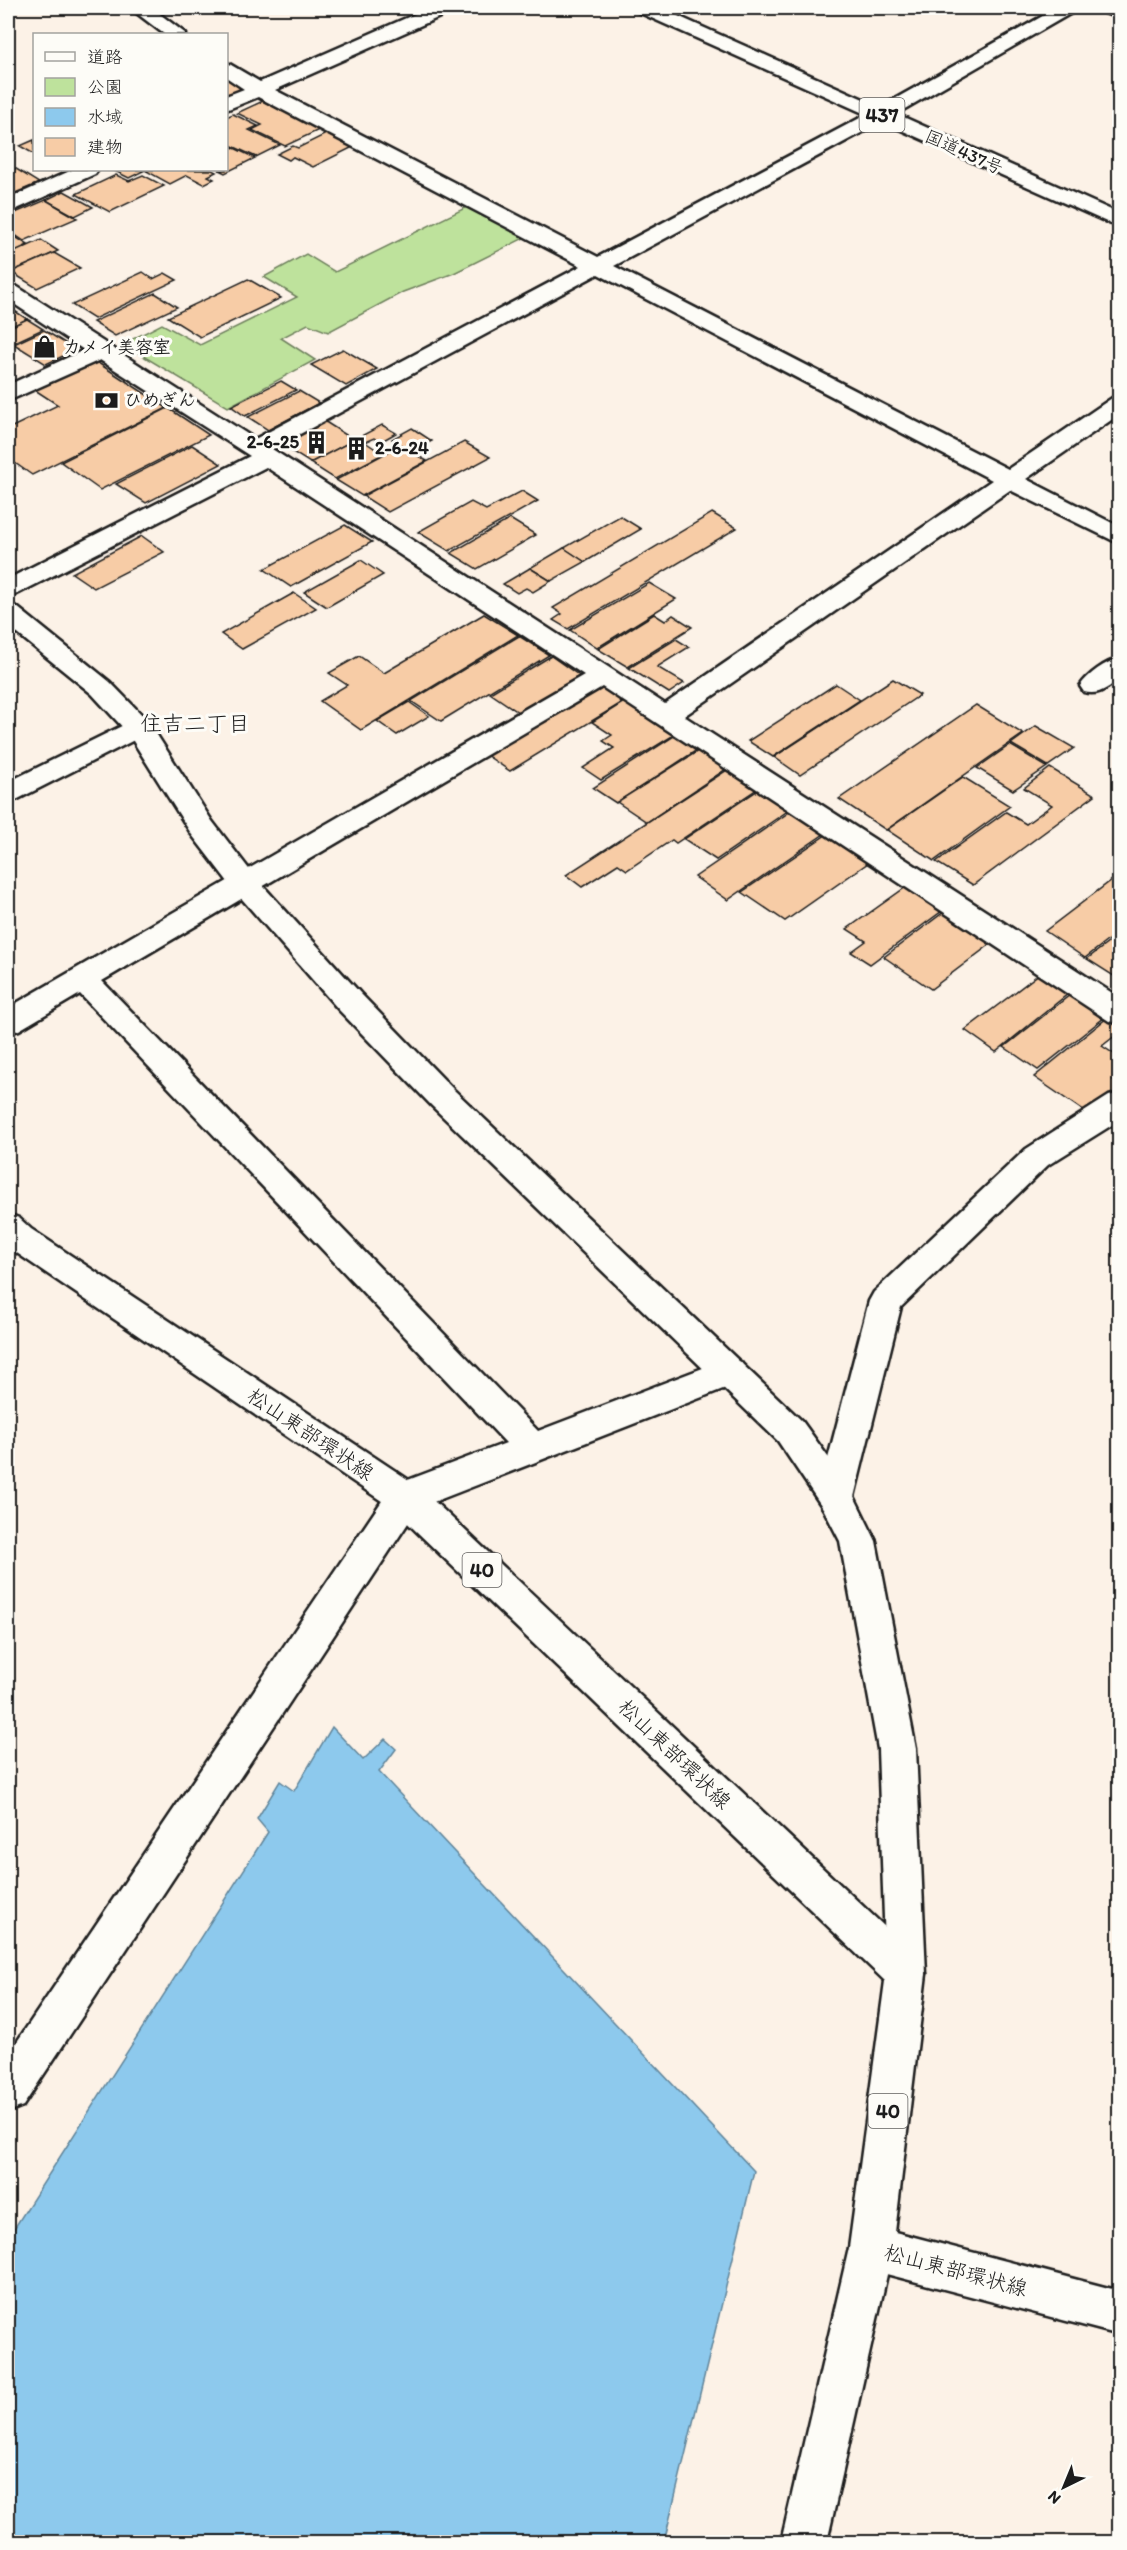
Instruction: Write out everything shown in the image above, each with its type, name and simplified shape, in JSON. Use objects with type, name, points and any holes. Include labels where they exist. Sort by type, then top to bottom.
[{"type":"main road","points":[[140,8],[175,33]]},
{"type":"main road","points":[[228,103],[444,8]]},
{"type":"main road","name":"国道437号","points":[[645,8],[1119,222]]},
{"type":"main road","points":[[8,589],[882,114],[1070,8]]},
{"type":"main road","points":[[1109,8],[1119,13]]},
{"type":"main road","points":[[228,69],[258,89],[597,267],[1011,479],[1119,537]]},
{"type":"main road","points":[[8,207],[86,171]]},
{"type":"main road","points":[[8,291],[262,452],[600,676],[1119,1013]]},
{"type":"main road","points":[[8,394],[102,350]]},
{"type":"main road","points":[[663,717],[1119,403]]},
{"type":"main road","points":[[8,614],[101,688],[138,727],[202,828],[245,884],[350,1002],[443,1098],[790,1431],[836,1497],[858,1541],[897,1749],[906,1974]]},
{"type":"main road","points":[[1093,686],[1119,666]]},
{"type":"main road","points":[[8,1022],[600,676]]},
{"type":"main road","points":[[8,793],[138,727]]},
{"type":"main road","points":[[84,979],[533,1448]]},
{"type":"main road","points":[[836,1497],[886,1301],[1037,1157],[1119,1104]]},
{"type":"main road","name":"松山東部環状線","points":[[8,1227],[18,1238],[405,1497],[906,1974],[871,2248],[1119,2313]]},
{"type":"main road","points":[[8,2091],[405,1497],[729,1372]]},
{"type":"main road","points":[[804,2542],[871,2248]]},
{"type":"green space","points":[[469,206],[528,236],[454,273],[403,292],[328,332],[308,324],[281,338],[315,360],[228,407],[123,344],[162,324],[200,345],[297,297],[264,277],[306,254],[335,272]]},
{"type":"water","points":[[332,1727],[363,1760],[385,1739],[396,1749],[379,1772],[754,2171],[664,2542],[8,2542],[8,2238],[268,1832],[257,1819],[280,1781],[294,1791]]},
{"type":"building","points":[[228,77],[250,87],[232,95],[228,94]]},
{"type":"building","points":[[263,101],[321,129],[285,146],[252,130],[262,125],[237,113]]},
{"type":"building","points":[[233,114],[258,126],[249,130],[280,145],[256,157],[228,144],[228,116]]},
{"type":"building","points":[[330,132],[357,145],[313,167],[293,157],[289,160],[277,154],[293,146],[298,148]]},
{"type":"building","points":[[33,140],[33,153],[20,146]]},
{"type":"building","points":[[228,145],[255,158],[225,173],[221,171],[228,171]]},
{"type":"building","points":[[13,167],[39,183],[8,196],[8,169]]},
{"type":"building","points":[[115,171],[143,171],[129,178]]},
{"type":"building","points":[[147,171],[216,172],[208,176],[214,179],[204,184],[187,175],[170,184]]},
{"type":"building","points":[[116,175],[129,181],[143,175],[164,186],[110,212],[76,194]]},
{"type":"building","points":[[64,191],[93,207],[75,216],[46,200]]},
{"type":"building","points":[[46,200],[77,218],[24,241],[8,230],[8,216]]},
{"type":"building","points":[[14,236],[28,245],[8,254],[8,239]]},
{"type":"building","points":[[41,240],[58,251],[11,272],[8,269],[8,255]]},
{"type":"building","points":[[54,253],[80,268],[37,288],[11,272]]},
{"type":"building","points":[[143,272],[153,279],[165,273],[177,280],[94,319],[72,305]]},
{"type":"building","points":[[248,279],[281,298],[200,337],[168,317]]},
{"type":"building","points":[[155,293],[177,307],[115,336],[93,322]]},
{"type":"building","points":[[10,308],[27,319],[8,328],[8,309]]},
{"type":"building","points":[[27,319],[43,329],[13,343],[8,339],[8,328]]},
{"type":"building","points":[[44,330],[76,350],[46,364],[14,344]]},
{"type":"building","points":[[343,349],[377,369],[346,386],[311,365]]},
{"type":"building","points":[[95,361],[167,408],[32,475],[8,458],[8,429],[58,405],[35,390]]},
{"type":"building","points":[[281,381],[296,390],[245,416],[231,406]]},
{"type":"building","points":[[299,391],[319,403],[268,430],[248,417]]},
{"type":"building","points":[[168,408],[209,435],[100,490],[61,462]]},
{"type":"building","name":"2-6-25","points":[[324,421],[354,440],[310,463],[280,444]]},
{"type":"building","name":"2-6-24","points":[[382,425],[396,433],[380,442],[374,438],[365,442],[383,454],[335,479],[310,463]]},
{"type":"building","points":[[412,428],[432,441],[411,452],[427,461],[362,496],[336,480],[401,445],[392,439]]},
{"type":"building","points":[[464,442],[490,457],[388,512],[363,496]]},
{"type":"building","points":[[192,445],[221,464],[146,503],[116,484]]},
{"type":"building","points":[[522,491],[538,501],[449,551],[418,532],[471,502],[486,510]]},
{"type":"building","points":[[712,513],[737,528],[568,629],[553,620],[562,614],[553,608]]},
{"type":"building","points":[[620,516],[641,529],[585,562],[564,548]]},
{"type":"building","points":[[510,519],[536,535],[477,569],[451,553]]},
{"type":"building","points":[[345,525],[372,542],[291,587],[264,569]]},
{"type":"building","points":[[142,536],[164,552],[94,588],[72,573]]},
{"type":"building","points":[[564,548],[585,562],[551,581],[530,568]]},
{"type":"building","points":[[361,560],[383,575],[327,607],[304,592]]},
{"type":"building","points":[[530,568],[551,581],[533,592],[526,588],[517,593],[503,584]]},
{"type":"building","points":[[649,583],[676,599],[597,648],[570,630]]},
{"type":"building","points":[[294,593],[316,608],[242,649],[221,634]]},
{"type":"building","points":[[484,614],[518,635],[361,730],[320,701],[347,685],[329,673],[359,656],[384,673]]},
{"type":"building","points":[[654,614],[665,621],[673,615],[692,627],[628,667],[598,649]]},
{"type":"building","points":[[519,636],[549,655],[441,721],[411,701]]},
{"type":"building","points":[[676,639],[689,647],[657,667],[684,683],[669,693],[629,668]]},
{"type":"building","points":[[551,656],[581,677],[521,714],[490,693]]},
{"type":"building","points":[[893,679],[920,695],[800,775],[774,757]]},
{"type":"building","points":[[596,684],[623,702],[510,771],[483,753]]},
{"type":"building","points":[[836,684],[860,700],[773,757],[748,741]]},
{"type":"building","points":[[409,702],[429,716],[397,735],[377,721]]},
{"type":"building","points":[[624,702],[674,735],[601,780],[583,768],[614,748],[603,741],[612,735],[592,722]]},
{"type":"building","points":[[976,705],[1023,734],[886,830],[839,799]]},
{"type":"building","points":[[1036,726],[1074,748],[1048,766],[1011,744]]},
{"type":"building","points":[[674,736],[697,750],[616,803],[593,788]]},
{"type":"building","points":[[1010,745],[1047,767],[1013,790],[977,768]]},
{"type":"building","points":[[698,751],[726,769],[647,822],[617,802]]},
{"type":"building","points":[[1050,768],[1095,795],[973,885],[936,862],[1006,812],[1026,824],[1052,805],[1024,788]]},
{"type":"building","points":[[727,770],[757,789],[676,843],[672,840],[627,870],[618,864],[582,887],[566,875]]},
{"type":"building","points":[[963,777],[1010,806],[934,861],[887,830]]},
{"type":"building","points":[[758,790],[789,810],[716,860],[684,839]]},
{"type":"building","points":[[791,811],[824,834],[728,900],[695,877]]},
{"type":"building","points":[[826,835],[868,863],[785,921],[742,892]]},
{"type":"building","points":[[1116,877],[1120,879],[1120,931],[1085,958],[1045,931]]},
{"type":"building","points":[[906,887],[942,911],[870,964],[851,952],[866,941],[847,929]]},
{"type":"building","points":[[944,912],[992,943],[931,989],[884,957]]},
{"type":"building","points":[[1116,937],[1120,939],[1120,980],[1087,959]]},
{"type":"building","points":[[1039,974],[1069,993],[996,1052],[965,1030]]},
{"type":"building","points":[[1070,995],[1105,1017],[1038,1070],[1004,1047]]},
{"type":"building","points":[[1107,1018],[1120,1027],[1120,1032],[1102,1046],[1120,1058],[1120,1074],[1113,1080],[1120,1084],[1120,1097],[1094,1118],[1034,1077]]},
{"type":"place","name":"カメイ美容室","points":[[45,347]]},
{"type":"place","name":"ひめぎん","points":[[106,400]]},
{"type":"place","name":"2-6-25","points":[[317,442]]},
{"type":"place","name":"2-6-24","points":[[357,448]]},
{"type":"district","name":"住吉二丁目","points":[[195,723]]}]
